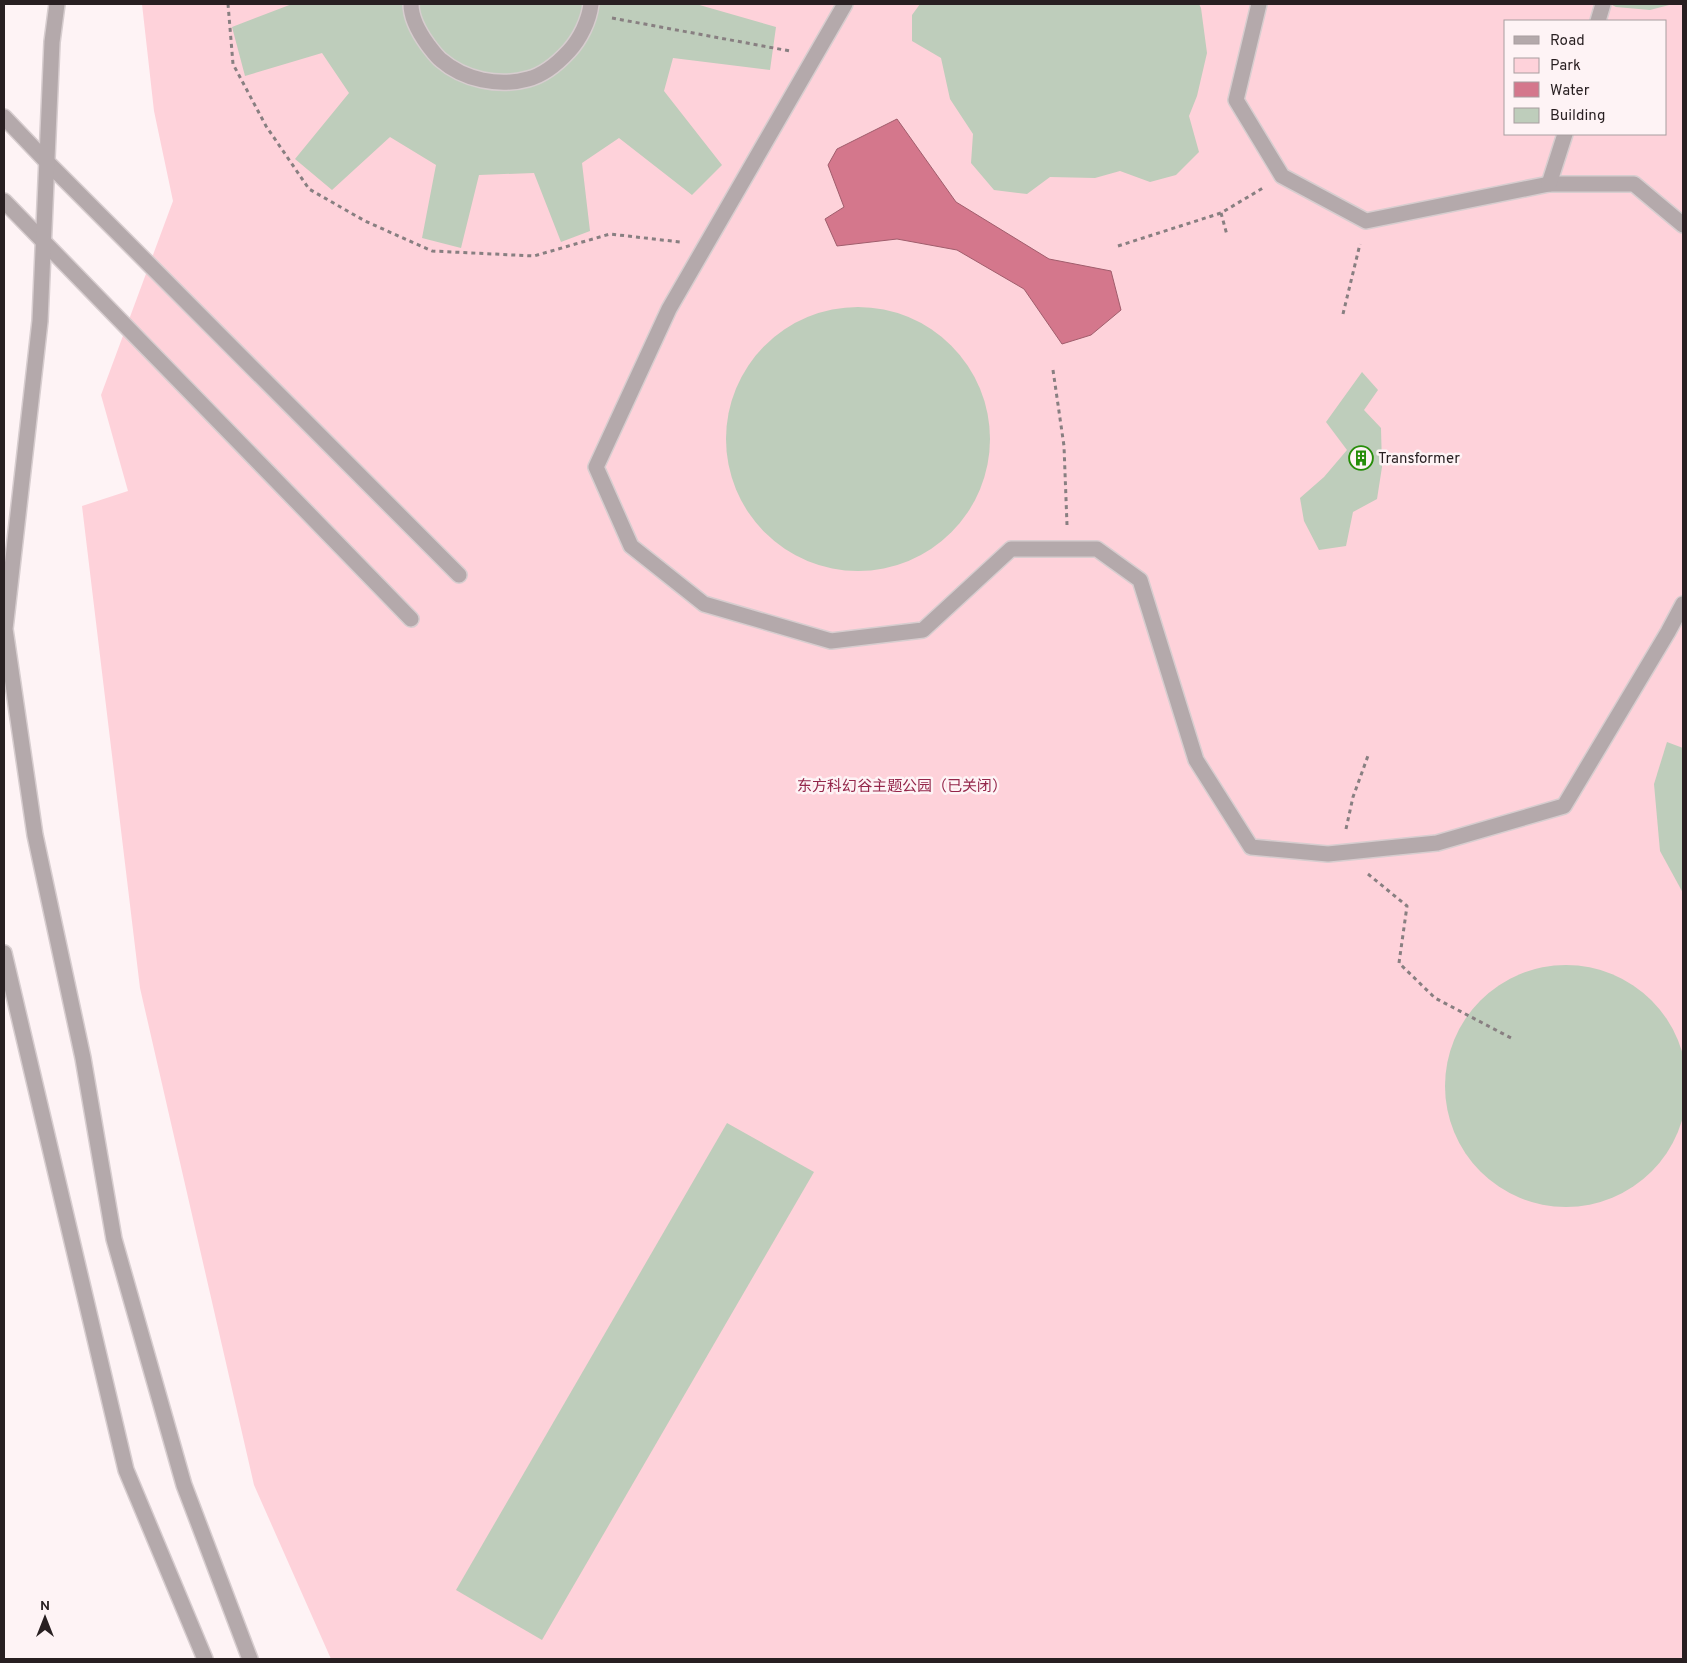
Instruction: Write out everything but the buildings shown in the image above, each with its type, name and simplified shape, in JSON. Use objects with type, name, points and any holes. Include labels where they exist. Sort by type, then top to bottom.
[{"type":"street","points":[[57,4],[52,42],[40,322],[5,630],[6,639],[36,835],[83,1058],[114,1239],[184,1485],[250,1659]]},
{"type":"street","points":[[411,4],[421,36],[440,60],[467,76],[498,82],[528,79],[556,64],[578,42],[590,9]]},
{"type":"street","points":[[845,4],[669,309],[596,467],[630,546],[704,604],[831,641],[924,630],[1011,549],[1097,549],[1140,580],[1196,760],[1251,847],[1328,854],[1437,843],[1564,806],[1683,604]]},
{"type":"street","points":[[1259,4],[1236,100],[1282,176],[1366,221],[1549,184],[1634,184],[1683,225]]},
{"type":"street","points":[[1598,20],[1604,4]]},
{"type":"street","points":[[4,117],[46,162],[460,575]]},
{"type":"street","points":[[1549,184],[1564,135]]},
{"type":"street","points":[[4,201],[411,619]]},
{"type":"street","points":[[4,952],[126,1470],[205,1659]]},
{"type":"path","points":[[228,4],[232,64],[266,126],[309,189],[365,221],[432,251],[534,256],[610,234],[706,245]]},
{"type":"path","points":[[590,9],[815,56]]},
{"type":"path","points":[[1118,246],[1221,213],[1282,176]]},
{"type":"path","points":[[1221,213],[1226,235]]},
{"type":"path","points":[[1343,314],[1366,221]]},
{"type":"path","points":[[1053,370],[1064,446],[1068,549]]},
{"type":"path","points":[[1369,753],[1353,797],[1341,853],[1407,906],[1398,963],[1435,998],[1513,1039]]},
{"type":"green space","name":"东方科幻谷主题公园（已关闭）","points":[[142,4],[1683,4],[1683,1659],[331,1659],[254,1485],[140,988],[82,506],[128,491],[101,395],[173,201],[154,111]]},
{"type":"water","points":[[897,119],[956,202],[1049,259],[1111,271],[1121,310],[1091,335],[1062,344],[1024,289],[957,250],[897,239],[837,246],[825,219],[844,207],[828,165],[837,149]]},
{"type":"place","name":"Transformer","points":[[1361,458]]}]
